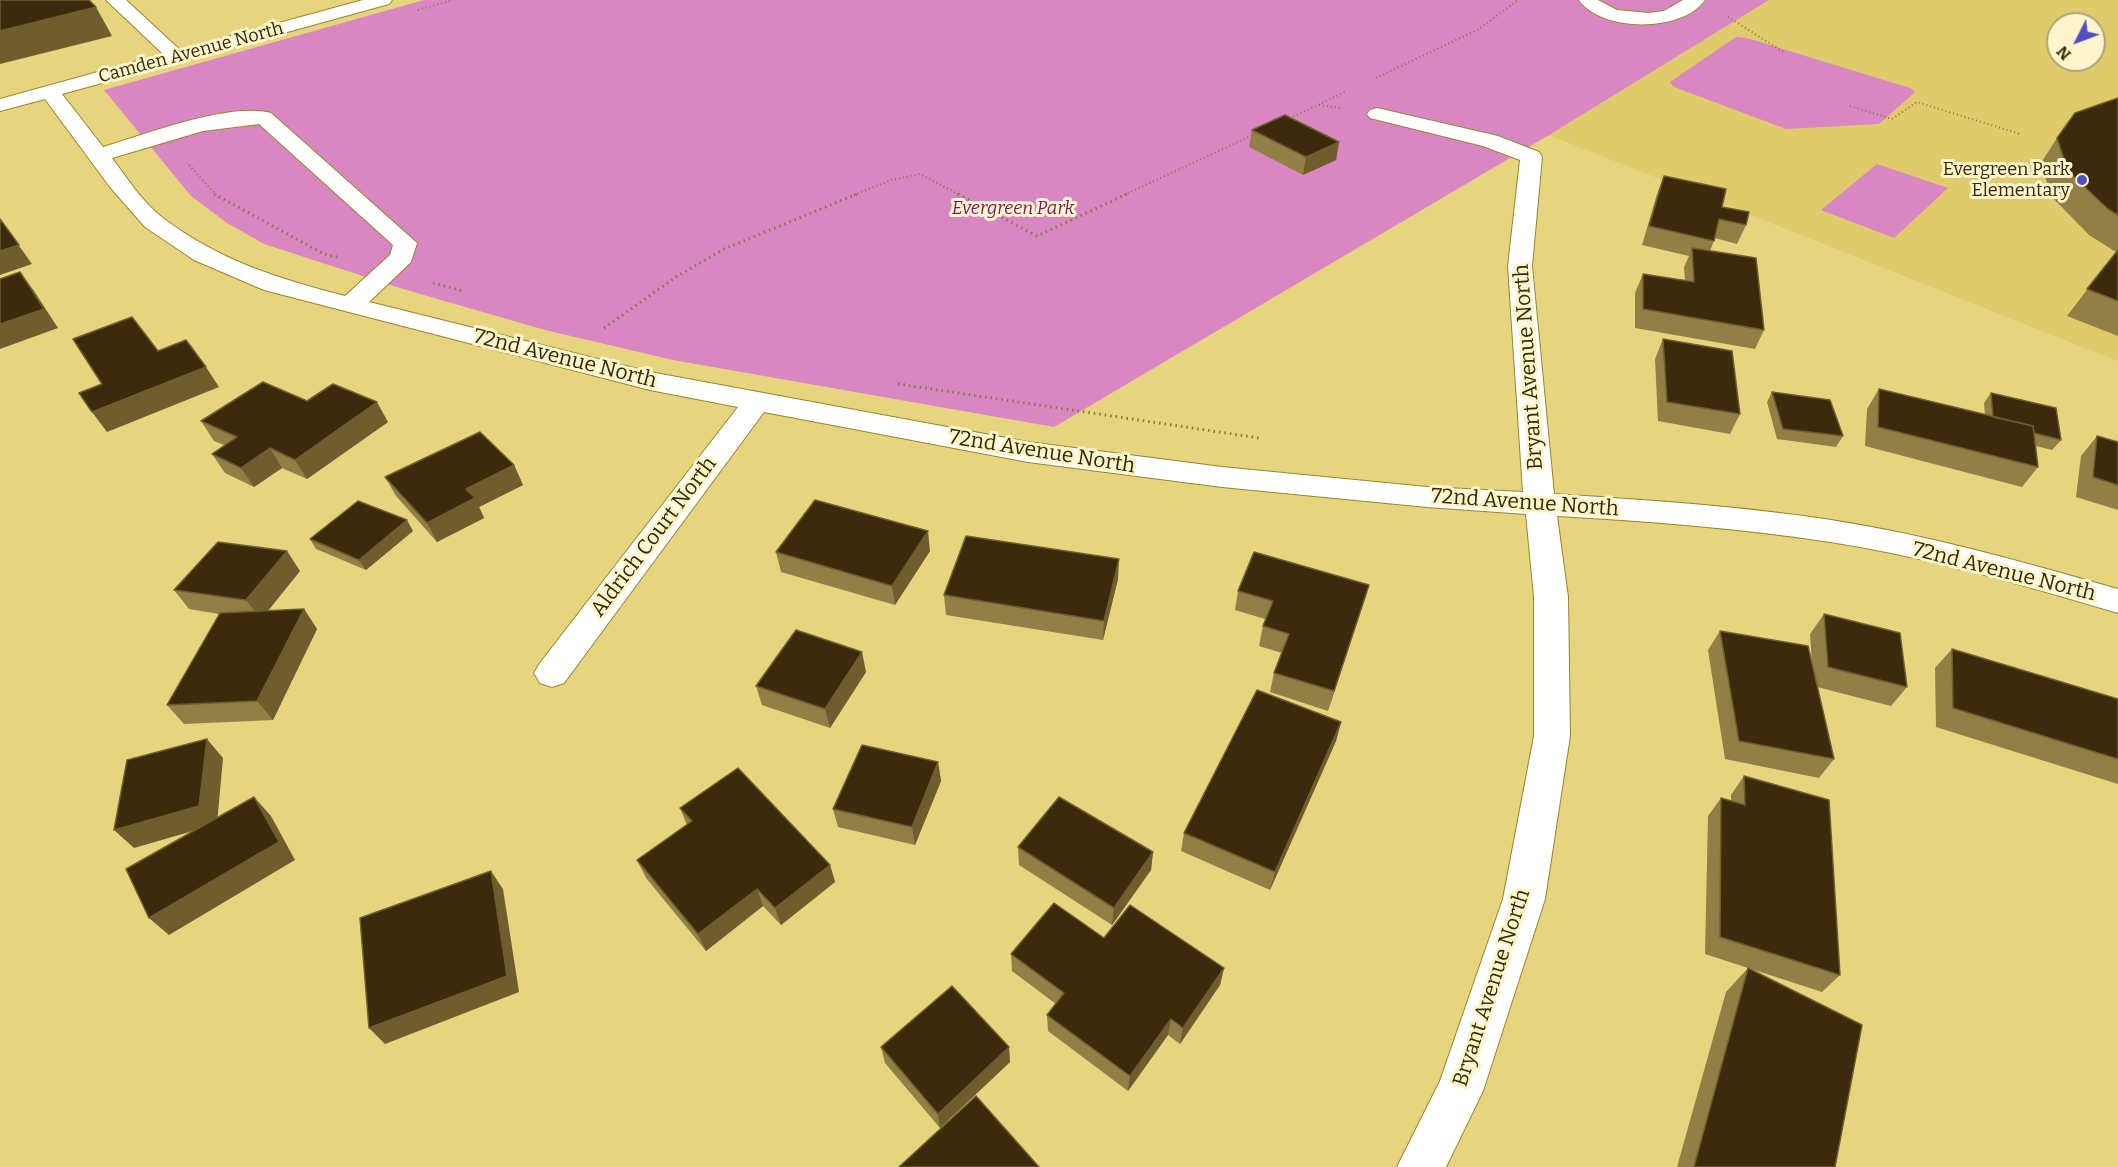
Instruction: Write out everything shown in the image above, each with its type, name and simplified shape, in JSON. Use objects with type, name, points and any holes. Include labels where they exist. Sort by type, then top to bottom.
[{"type":"street","points":[[116,0],[177,57]]},
{"type":"street","name":"Camden Avenue North","points":[[0,105],[383,0]]},
{"type":"street","points":[[1588,0],[1599,10],[1636,19],[1668,16],[1694,1]]},
{"type":"street","name":"72nd Avenue North","points":[[50,92],[100,155],[118,182],[153,222],[204,255],[273,285],[650,381],[1028,452],[1222,477],[1427,497],[1685,513],[1831,531],[1983,562],[2118,601]]},
{"type":"street","name":"Bryant Avenue North","points":[[1377,114],[1490,141],[1531,157],[1520,266],[1540,504],[1551,597],[1552,736],[1524,899],[1460,1091],[1421,1167]]},
{"type":"street","points":[[100,155],[210,124],[248,117],[264,117],[405,243],[402,256],[350,305]]},
{"type":"street","name":"Aldrich Court North","points":[[552,673],[757,401]]},
{"type":"path","points":[[1372,80],[1479,30],[1517,0]]},
{"type":"path","points":[[1694,1],[1725,15],[1785,54]]},
{"type":"path","points":[[1286,120],[1350,90]]},
{"type":"path","points":[[1850,106],[1892,119],[1917,102],[2020,134]]},
{"type":"path","points":[[612,333],[601,331],[676,277],[724,249],[891,180],[920,174],[1037,236],[1264,130]]},
{"type":"path","points":[[165,137],[217,197],[324,254],[464,292]]},
{"type":"path","points":[[897,384],[1261,438]]},
{"type":"shaded area","points":[[1769,0],[2118,0],[2118,361],[1549,135]]},
{"type":"green space","name":"Evergreen Park","points":[[424,0],[1769,0],[1549,135],[1054,427],[673,360],[545,330],[403,289],[264,244],[227,223],[191,196],[104,90]]},
{"type":"green space","points":[[1736,37],[1747,38],[1910,88],[1915,92],[1879,124],[1786,129],[1674,87],[1670,82]]},
{"type":"green space","points":[[1877,164],[1948,188],[1894,238],[1821,210]]},
{"type":"building","points":[[0,0],[89,0],[96,7],[0,31]]},
{"type":"building","points":[[2118,98],[2118,215],[2108,209],[2068,171],[2057,138],[2075,113]]},
{"type":"building","points":[[1285,115],[1339,142],[1306,157],[1252,130]]},
{"type":"building","points":[[1664,176],[1726,189],[1722,207],[1749,212],[1746,225],[1719,219],[1714,241],[1649,226]]},
{"type":"building","points":[[0,219],[19,245],[0,251]]},
{"type":"building","points":[[1692,248],[1756,258],[1764,330],[1643,309],[1643,274],[1694,282]]},
{"type":"building","points":[[2118,250],[2118,301],[2087,289]]},
{"type":"building","points":[[20,272],[44,309],[0,324],[0,279]]},
{"type":"building","points":[[132,317],[158,351],[186,340],[206,367],[92,412],[79,393],[102,384],[73,339]]},
{"type":"building","points":[[1663,339],[1732,351],[1740,414],[1667,402]]},
{"type":"building","points":[[263,382],[307,401],[333,384],[377,402],[295,460],[270,448],[241,468],[212,454],[237,437],[201,421]]},
{"type":"building","points":[[1879,389],[2033,426],[2038,467],[1878,427]]},
{"type":"building","points":[[1772,392],[1830,400],[1843,436],[1783,429]]},
{"type":"building","points":[[1991,393],[2056,408],[2061,440],[2034,433],[2033,426],[1993,417]]},
{"type":"building","points":[[480,432],[514,465],[466,489],[475,498],[427,523],[385,477]]},
{"type":"building","points":[[2097,436],[2118,442],[2118,485],[2093,477]]},
{"type":"building","points":[[815,500],[928,531],[892,586],[776,552]]},
{"type":"building","points":[[358,501],[407,520],[359,560],[310,539]]},
{"type":"building","points":[[966,536],[1119,559],[1104,621],[944,595]]},
{"type":"building","points":[[218,542],[287,551],[246,600],[174,590]]},
{"type":"building","points":[[1254,552],[1369,585],[1334,691],[1274,673],[1289,634],[1263,626],[1273,601],[1238,591]]},
{"type":"building","points":[[304,609],[257,701],[167,705],[220,613]]},
{"type":"building","points":[[1824,614],[1900,633],[1907,687],[1828,667]]},
{"type":"building","points":[[796,630],[862,652],[825,709],[756,686]]},
{"type":"building","points":[[1720,631],[1808,646],[1834,759],[1739,741]]},
{"type":"building","points":[[1952,649],[2118,699],[2118,759],[1953,708]]},
{"type":"building","points":[[1257,690],[1341,722],[1275,872],[1184,833]]},
{"type":"building","points":[[207,739],[199,806],[114,830],[127,760]]},
{"type":"building","points":[[862,745],[938,762],[912,827],[833,809]]},
{"type":"building","points":[[738,768],[830,865],[775,908],[757,889],[698,934],[637,860],[692,821],[680,808]]},
{"type":"building","points":[[1744,776],[1829,800],[1840,975],[1720,937],[1721,798],[1745,805]]},
{"type":"building","points":[[254,797],[279,842],[149,918],[126,869]]},
{"type":"building","points":[[1059,797],[1153,852],[1114,908],[1018,847]]},
{"type":"building","points":[[491,871],[507,976],[369,1028],[360,918]]},
{"type":"building","points":[[1054,903],[1104,938],[1130,905],[1224,968],[1183,1028],[1171,1019],[1130,1076],[1047,1015],[1064,993],[1011,954]]},
{"type":"building","points":[[1748,968],[1862,1025],[1835,1167],[1694,1167]]},
{"type":"building","points":[[952,986],[1009,1047],[938,1114],[881,1047]]},
{"type":"building","points":[[976,1096],[1039,1167],[899,1167]]},
{"type":"place","name":"Evergreen Park Elementary","points":[[2082,180]]}]
